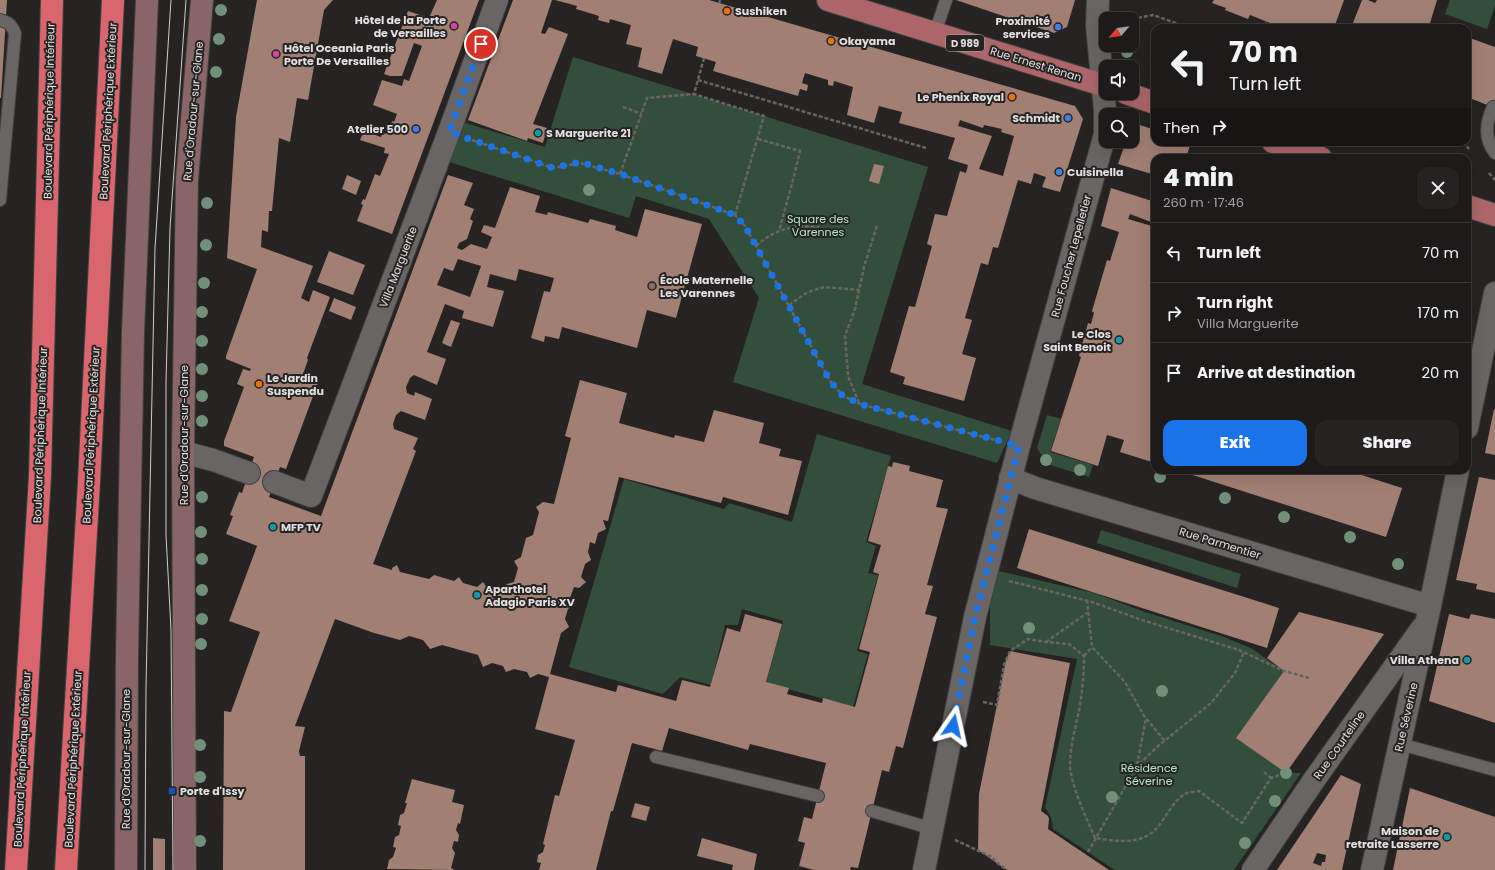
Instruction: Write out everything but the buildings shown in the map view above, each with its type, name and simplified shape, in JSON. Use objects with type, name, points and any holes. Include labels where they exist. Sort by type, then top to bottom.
[{"type":"highway","name":"Boulevard Périphérique Intérieur","points":[[16,870],[40,476],[52,0]]},
{"type":"highway","name":"Boulevard Périphérique Extérieur","points":[[66,870],[89,482],[113,0]]},
{"type":"main road","name":"Rue Ernest Renan","points":[[828,0],[1099,84]]},
{"type":"main road","points":[[1139,97],[1151,102]]},
{"type":"main road","points":[[1285,146],[1310,154]]},
{"type":"main road","points":[[1471,207],[1495,216]]},
{"type":"street","name":"Rue d'Oradour-sur-Glane","points":[[126,870],[127,663],[133,332],[147,0]]},
{"type":"street","name":"Villa Marguerite","points":[[274,482],[311,496],[449,132],[497,0]]},
{"type":"street","name":"Rue Foucher Lepelletier","points":[[1098,0],[1096,26],[1101,60]]},
{"type":"street","name":"Rue d'Oradour-sur-Glane","points":[[185,870],[183,452],[187,180],[203,1]]},
{"type":"street","name":"Rue Foucher Lepelletier","points":[[924,870],[975,617],[985,575],[1010,478],[1105,134],[1105,100]]},
{"type":"street","points":[[1471,409],[1495,293]]},
{"type":"street","points":[[183,452],[249,473]]},
{"type":"street","name":"Rue Séverine","points":[[1372,870],[1429,614],[1457,474]]},
{"type":"street","name":"Rue Parmentier","points":[[1010,478],[1035,488],[1429,614]]},
{"type":"street","name":"Rue Courteline","points":[[1253,870],[1429,614]]},
{"type":"lane","points":[[935,33],[946,0]]},
{"type":"lane","points":[[0,20],[8,22],[12,26],[14,33],[0,200]]},
{"type":"lane","points":[[1493,107],[1488,117],[1487,138],[1495,153]]},
{"type":"lane","points":[[1400,744],[1495,770]]},
{"type":"lane","points":[[656,757],[818,796]]},
{"type":"lane","points":[[872,811],[933,829]]},
{"type":"path","points":[[1139,18],[1153,15],[1179,24]]},
{"type":"path","points":[[694,94],[704,58]]},
{"type":"path","points":[[698,80],[926,148]]},
{"type":"path","points":[[620,174],[647,98],[694,94],[764,116],[735,215]]},
{"type":"path","points":[[623,107],[642,114]]},
{"type":"path","points":[[449,132],[553,168],[580,162],[620,174],[735,215],[745,226],[830,381],[842,395],[860,404],[1019,446]]},
{"type":"path","points":[[758,139],[800,151],[779,231]]},
{"type":"path","points":[[756,246],[765,238],[785,228],[801,225],[819,227]]},
{"type":"path","points":[[860,404],[848,376],[845,336],[855,309],[864,267],[877,225]]},
{"type":"path","points":[[789,306],[808,292],[824,288],[860,290]]},
{"type":"path","points":[[985,575],[1087,600],[1145,621],[1244,652],[1284,671],[1309,678]]},
{"type":"path","points":[[1087,600],[1087,613],[1092,647],[1125,682],[1146,718],[1165,741]]},
{"type":"path","points":[[1046,642],[1087,613]]},
{"type":"path","points":[[959,697],[997,706],[1004,665],[1010,651],[1028,639],[1069,644],[1084,656]]},
{"type":"path","points":[[1092,647],[1084,656],[1084,672],[1079,710],[1072,742],[1070,767],[1076,789],[1095,838]]},
{"type":"path","points":[[1088,852],[1137,766],[1211,703],[1235,673],[1244,652]]},
{"type":"path","points":[[1137,766],[1146,718]]},
{"type":"path","points":[[1264,772],[1271,778]]},
{"type":"path","points":[[1095,838],[1112,841],[1134,840],[1150,835],[1178,801],[1187,793],[1199,791],[1242,822],[1271,778],[1286,773],[1314,780]]},
{"type":"path","points":[[933,829],[992,857],[1007,870]]},
{"type":"green space","points":[[1450,0],[1495,0],[1495,6],[1487,29],[1445,14]]},
{"type":"green space","name":"Square des Varennes","points":[[573,57],[928,167],[862,384],[1012,431],[997,463],[733,382],[759,298],[709,219],[636,196],[629,218],[446,161],[459,121],[545,147]]},
{"type":"green space","points":[[1047,415],[1061,419],[1050,452],[1093,465],[1089,477],[1047,464],[1037,448]]},
{"type":"green space","points":[[817,434],[891,456],[866,542],[876,546],[868,573],[878,575],[857,651],[868,654],[853,707],[766,683],[783,621],[742,609],[738,625],[725,625],[711,685],[680,677],[663,694],[569,667],[624,479],[724,509],[729,503],[792,522]]},
{"type":"green space","points":[[1101,530],[1241,574],[1237,588],[1097,543]]},
{"type":"green space","name":"Résidence Séverine","points":[[990,569],[1094,593],[1142,611],[1221,636],[1251,648],[1284,671],[1266,698],[1259,754],[1286,773],[1301,773],[1234,870],[1115,870],[1053,829],[1051,817],[1045,807],[1077,659],[990,645]]},
{"type":"tram line","points":[[145,870],[146,687],[155,248],[171,0]]},
{"type":"tram line","points":[[173,870],[171,630],[166,535],[166,382],[170,228],[186,0]]},
{"type":"place","name":"Sushiken","points":[[727,11]]},
{"type":"place","name":"Hôtel de la Porte de Versailles","points":[[454,26]]},
{"type":"place","name":"Proximité services","points":[[1058,27]]},
{"type":"place","name":"Okayama","points":[[831,41]]},
{"type":"place","name":"Hôtel Oceania Paris Porte De Versailles","points":[[276,54]]},
{"type":"place","name":"Le Phenix Royal","points":[[1012,97]]},
{"type":"place","name":"Schmidt","points":[[1068,118]]},
{"type":"place","name":"Atelier 500","points":[[416,129]]},
{"type":"place","name":"S Marguerite 21","points":[[538,133]]},
{"type":"place","name":"Cuisinella","points":[[1059,172]]},
{"type":"place","name":"École Maternelle Les Varennes","points":[[652,286]]},
{"type":"place","name":"Le Clos Saint Benoit","points":[[1119,340]]},
{"type":"place","name":"Le Jardin Suspendu","points":[[259,384]]},
{"type":"place","name":"MFP TV","points":[[273,527]]},
{"type":"place","name":"Aparthotel Adagio Paris XV","points":[[477,595]]},
{"type":"place","name":"Villa Athena","points":[[1467,660]]},
{"type":"place","name":"Porte d'Issy","points":[[172,791]]},
{"type":"place","name":"Maison de retraite Lasserre","points":[[1447,837]]},
{"type":"route","points":[[481,44],[449,132],[553,168],[580,162],[620,174],[735,215],[745,226],[830,381],[842,395],[860,404],[1019,446],[975,617],[953,726]]}]
